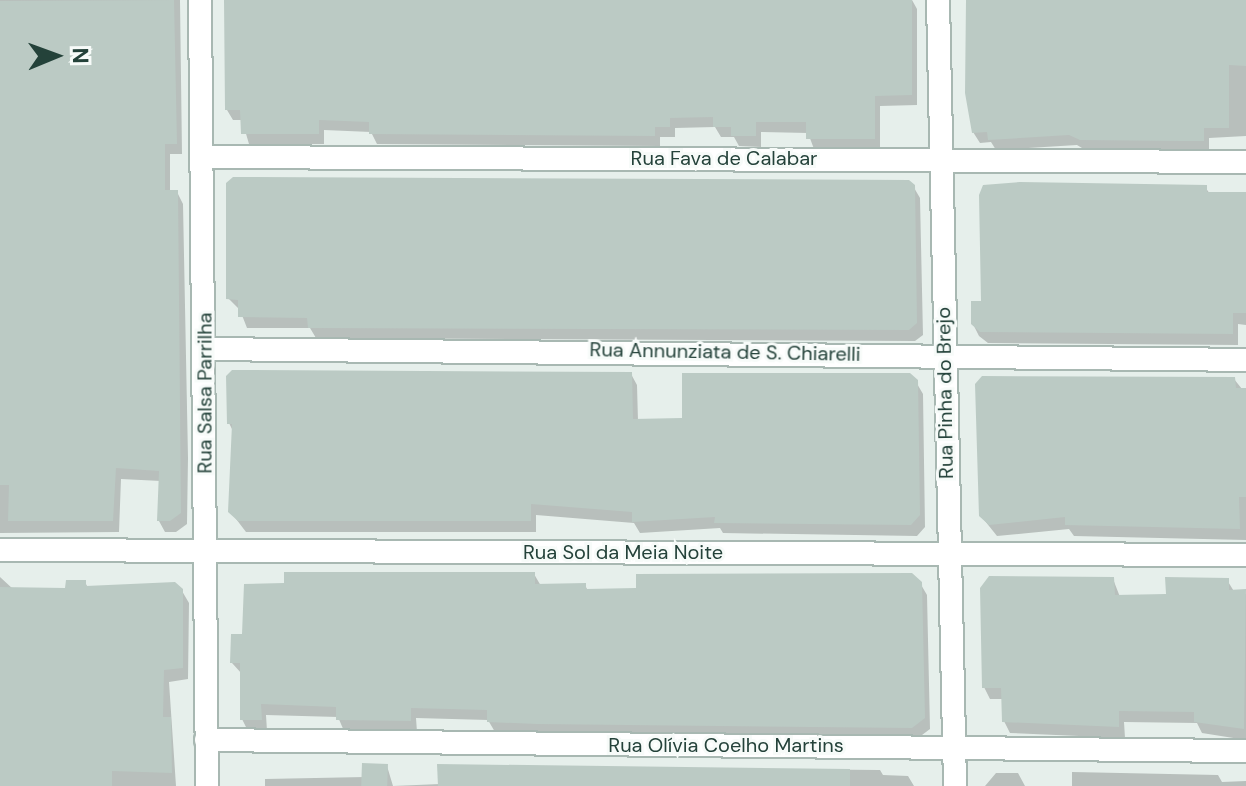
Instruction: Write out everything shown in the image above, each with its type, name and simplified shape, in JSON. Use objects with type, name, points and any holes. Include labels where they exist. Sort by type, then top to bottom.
[{"type":"street","name":"Rua Salsa Parrilha","points":[[200,0],[207,786]]},
{"type":"street","name":"Rua Pinha do Brejo","points":[[938,0],[955,786]]},
{"type":"street","name":"Rua Fava de Calabar","points":[[202,157],[942,157],[1246,162]]},
{"type":"street","name":"Rua Annunziata de S. Chiarelli","points":[[204,349],[1246,360]]},
{"type":"street","name":"Rua Sol da Meia Noite","points":[[0,550],[1246,555]]},
{"type":"street","name":"Rua Olívia Coelho Martins","points":[[206,740],[1246,751]]},
{"type":"building","points":[[174,0],[177,144],[165,144],[165,190],[178,190],[181,513],[170,521],[157,521],[159,471],[116,468],[113,521],[8,521],[9,485],[0,485],[0,1]]},
{"type":"building","points":[[224,0],[912,0],[912,95],[875,96],[875,139],[806,139],[806,122],[756,122],[756,136],[731,136],[731,127],[713,127],[713,117],[670,118],[670,127],[655,127],[655,136],[369,134],[369,122],[319,120],[319,134],[241,134],[240,110],[225,110]]},
{"type":"building","points":[[966,0],[1246,0],[1246,66],[1229,65],[1229,128],[1204,128],[1204,141],[1080,140],[1069,135],[988,140],[987,132],[972,133],[965,93]]},
{"type":"building","points":[[233,177],[909,180],[915,185],[917,323],[909,330],[308,328],[307,318],[238,317],[238,300],[226,299],[226,183]]},
{"type":"building","points":[[1020,182],[1207,185],[1207,192],[1246,192],[1246,313],[1233,313],[1233,334],[980,332],[971,324],[971,301],[981,301],[979,195],[983,185]]},
{"type":"building","points":[[232,370],[632,372],[633,419],[682,418],[682,373],[910,373],[918,380],[920,515],[911,525],[714,523],[715,517],[632,522],[632,512],[531,504],[531,521],[238,521],[228,512],[232,424],[227,424],[226,376]]},
{"type":"building","points":[[982,376],[1235,377],[1236,388],[1246,388],[1246,497],[1239,497],[1240,529],[1065,525],[1065,517],[989,525],[979,516],[975,384]]},
{"type":"building","points":[[284,572],[535,572],[535,584],[586,583],[586,589],[636,588],[636,574],[912,573],[922,582],[925,718],[912,728],[537,724],[487,722],[487,710],[411,708],[411,721],[336,720],[336,707],[261,704],[262,720],[240,720],[240,663],[230,663],[231,634],[242,634],[244,584],[284,583]]},
{"type":"building","points":[[989,576],[1114,577],[1115,595],[1166,594],[1165,577],[1229,578],[1229,590],[1246,589],[1244,729],[1194,722],[1194,712],[1119,711],[1119,727],[1002,722],[1001,688],[982,688],[980,588]]},
{"type":"building","points":[[66,580],[86,580],[86,586],[175,582],[183,589],[183,668],[164,670],[163,717],[171,717],[172,773],[112,771],[112,786],[0,786],[0,587],[65,588]]},
{"type":"building","points":[[362,763],[388,764],[387,786],[361,786]]},
{"type":"building","points":[[437,764],[850,769],[850,786],[438,786]]}]
